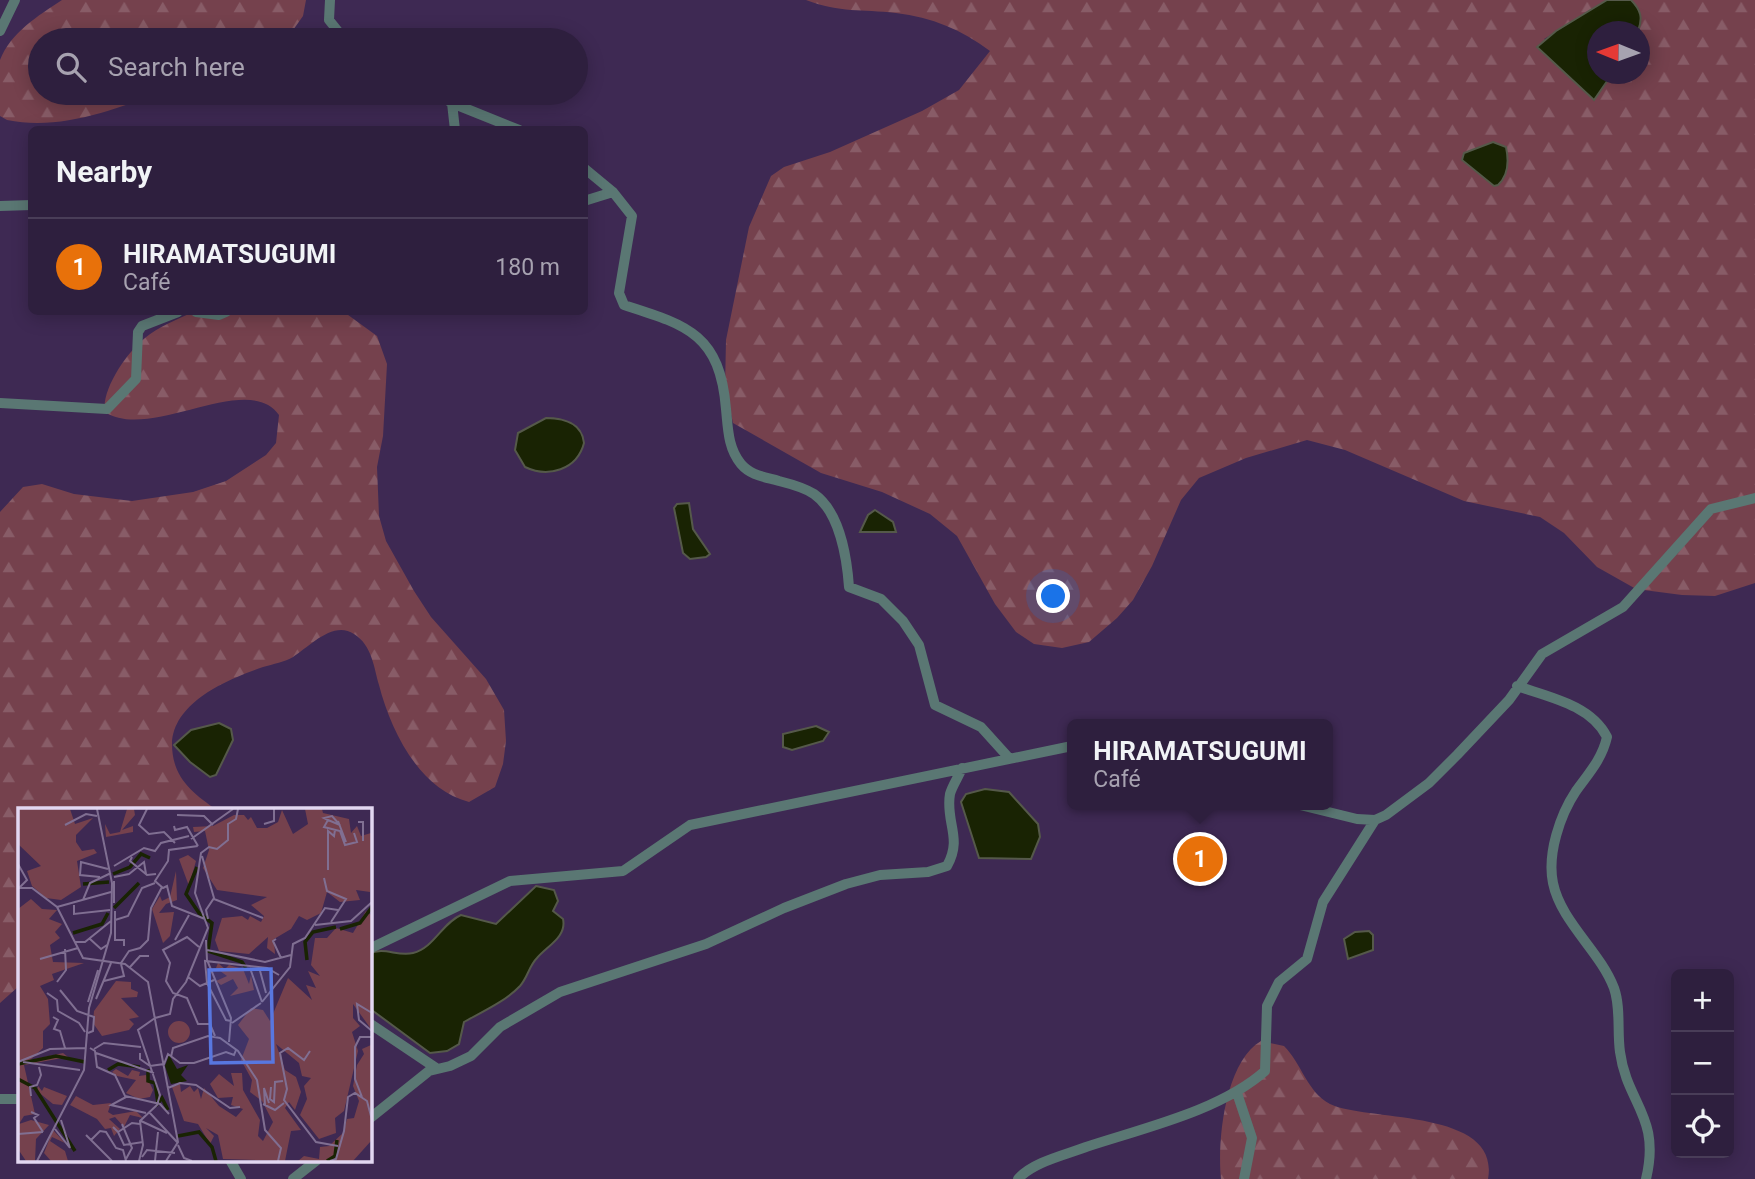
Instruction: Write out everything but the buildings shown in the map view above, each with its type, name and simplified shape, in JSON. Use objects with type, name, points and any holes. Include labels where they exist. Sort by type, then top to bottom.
[{"type":"street","points":[[0,31],[15,0]]},
{"type":"street","points":[[330,0],[329,20],[335,28]]},
{"type":"street","points":[[452,105],[455,126]]},
{"type":"street","points":[[457,105],[509,126]]},
{"type":"street","points":[[588,170],[613,192],[632,216],[619,293],[624,306],[679,322],[695,333],[708,349],[721,375],[731,450],[751,473],[814,494],[823,503],[837,528],[848,566],[849,587],[881,599],[903,621],[919,645],[935,705],[981,727],[1009,758]]},
{"type":"street","points":[[588,200],[613,192]]},
{"type":"street","points":[[0,206],[28,205]]},
{"type":"street","points":[[0,403],[107,408],[136,379],[138,332],[142,326],[170,315]]},
{"type":"street","points":[[1018,1179],[1023,1173],[1060,1156],[1237,1093],[1265,1071],[1267,1006],[1279,982],[1307,958],[1323,902],[1375,820],[1429,783],[1500,709],[1542,654],[1623,607],[1711,509],[1755,498]]},
{"type":"street","points":[[1517,686],[1580,709],[1600,723],[1607,737],[1600,760],[1574,794],[1560,823],[1553,855],[1553,882],[1561,902],[1594,950],[1615,989],[1620,1054],[1650,1132],[1646,1179]]},
{"type":"street","points":[[371,948],[510,881],[623,871],[690,825],[1067,747]]},
{"type":"street","points":[[371,1117],[436,1068],[450,1066],[471,1056],[500,1027],[560,992],[706,944],[784,908],[846,884],[880,875],[928,873],[947,866],[954,854],[956,837],[950,794],[962,768]]},
{"type":"street","points":[[1320,810],[1357,819],[1375,820]]},
{"type":"street","points":[[371,1024],[436,1068]]},
{"type":"street","points":[[1237,1093],[1252,1138],[1244,1179]]},
{"type":"street","points":[[0,1099],[18,1099]]},
{"type":"street","points":[[231,1162],[241,1179]]},
{"type":"street","points":[[293,1179],[314,1162]]},
{"type":"green space","points":[[62,0],[306,0],[303,16],[294,28],[28,28],[28,105],[125,105],[66,121],[27,123],[7,120],[0,116],[0,60],[11,41],[35,19]]},
{"type":"green space","points":[[806,0],[1607,0],[1544,39],[1587,76],[1587,84],[1596,84],[1602,89],[1605,84],[1650,84],[1650,21],[1640,21],[1640,11],[1631,0],[1755,0],[1755,583],[1715,596],[1636,589],[1597,567],[1564,533],[1540,517],[1464,501],[1345,450],[1307,440],[1246,458],[1199,478],[1181,500],[1152,566],[1133,600],[1117,618],[1089,642],[1062,648],[1034,644],[1016,632],[995,604],[957,536],[930,514],[882,492],[821,473],[733,423],[725,389],[726,340],[749,227],[771,176],[784,167],[830,152],[922,111],[959,90],[990,51],[969,37],[934,21],[896,13],[841,9]]},
{"type":"green space","points":[[186,315],[348,315],[377,336],[387,364],[383,436],[377,467],[379,516],[386,541],[431,617],[486,679],[504,710],[506,741],[503,764],[495,787],[469,802],[436,785],[410,756],[400,739],[384,703],[365,644],[346,631],[330,632],[290,659],[249,672],[219,686],[192,704],[182,716],[175,729],[172,744],[176,766],[185,783],[214,808],[18,808],[18,987],[0,1003],[0,512],[23,487],[42,484],[74,494],[132,501],[193,492],[226,481],[266,455],[276,443],[279,415],[264,403],[245,400],[222,402],[147,419],[124,419],[105,412],[111,383],[131,352],[145,338]]},
{"type":"green space","points":[[1261,1041],[1284,1046],[1310,1085],[1330,1104],[1428,1122],[1453,1129],[1474,1140],[1486,1156],[1488,1179],[1221,1179],[1222,1124],[1231,1084],[1249,1051]]},
{"type":"shaded area","points":[[1607,0],[1631,0],[1640,14],[1640,21],[1587,21],[1587,84],[1605,84],[1594,100],[1537,47],[1556,31]]},
{"type":"shaded area","points":[[1493,142],[1506,147],[1508,163],[1504,177],[1494,186],[1462,160],[1464,153]]},
{"type":"shaded area","points":[[546,418],[559,419],[576,426],[584,443],[575,460],[568,465],[543,472],[525,467],[515,450],[518,433]]},
{"type":"shaded area","points":[[689,503],[693,529],[710,554],[706,557],[690,559],[683,553],[674,508],[677,504]]},
{"type":"shaded area","points":[[875,510],[893,522],[896,532],[860,532],[868,515]]},
{"type":"shaded area","points":[[219,723],[231,729],[233,740],[216,775],[210,777],[174,745],[191,730]]},
{"type":"shaded area","points":[[816,726],[829,732],[823,741],[792,750],[783,747],[783,734]]},
{"type":"shaded area","points":[[985,789],[1009,792],[1038,824],[1040,837],[1031,859],[979,858],[961,802],[966,794]]},
{"type":"shaded area","points":[[536,886],[554,890],[558,901],[553,911],[563,919],[559,936],[534,961],[523,983],[508,997],[464,1022],[459,1044],[447,1051],[430,1053],[371,1009],[371,953],[380,951],[413,953],[427,946],[448,924],[461,915],[496,924]]},
{"type":"shaded area","points":[[1369,931],[1373,935],[1373,950],[1348,959],[1344,939],[1355,932]]},
{"type":"place","name":"HIRAMATSUGUMI","points":[[1200,859]]}]
